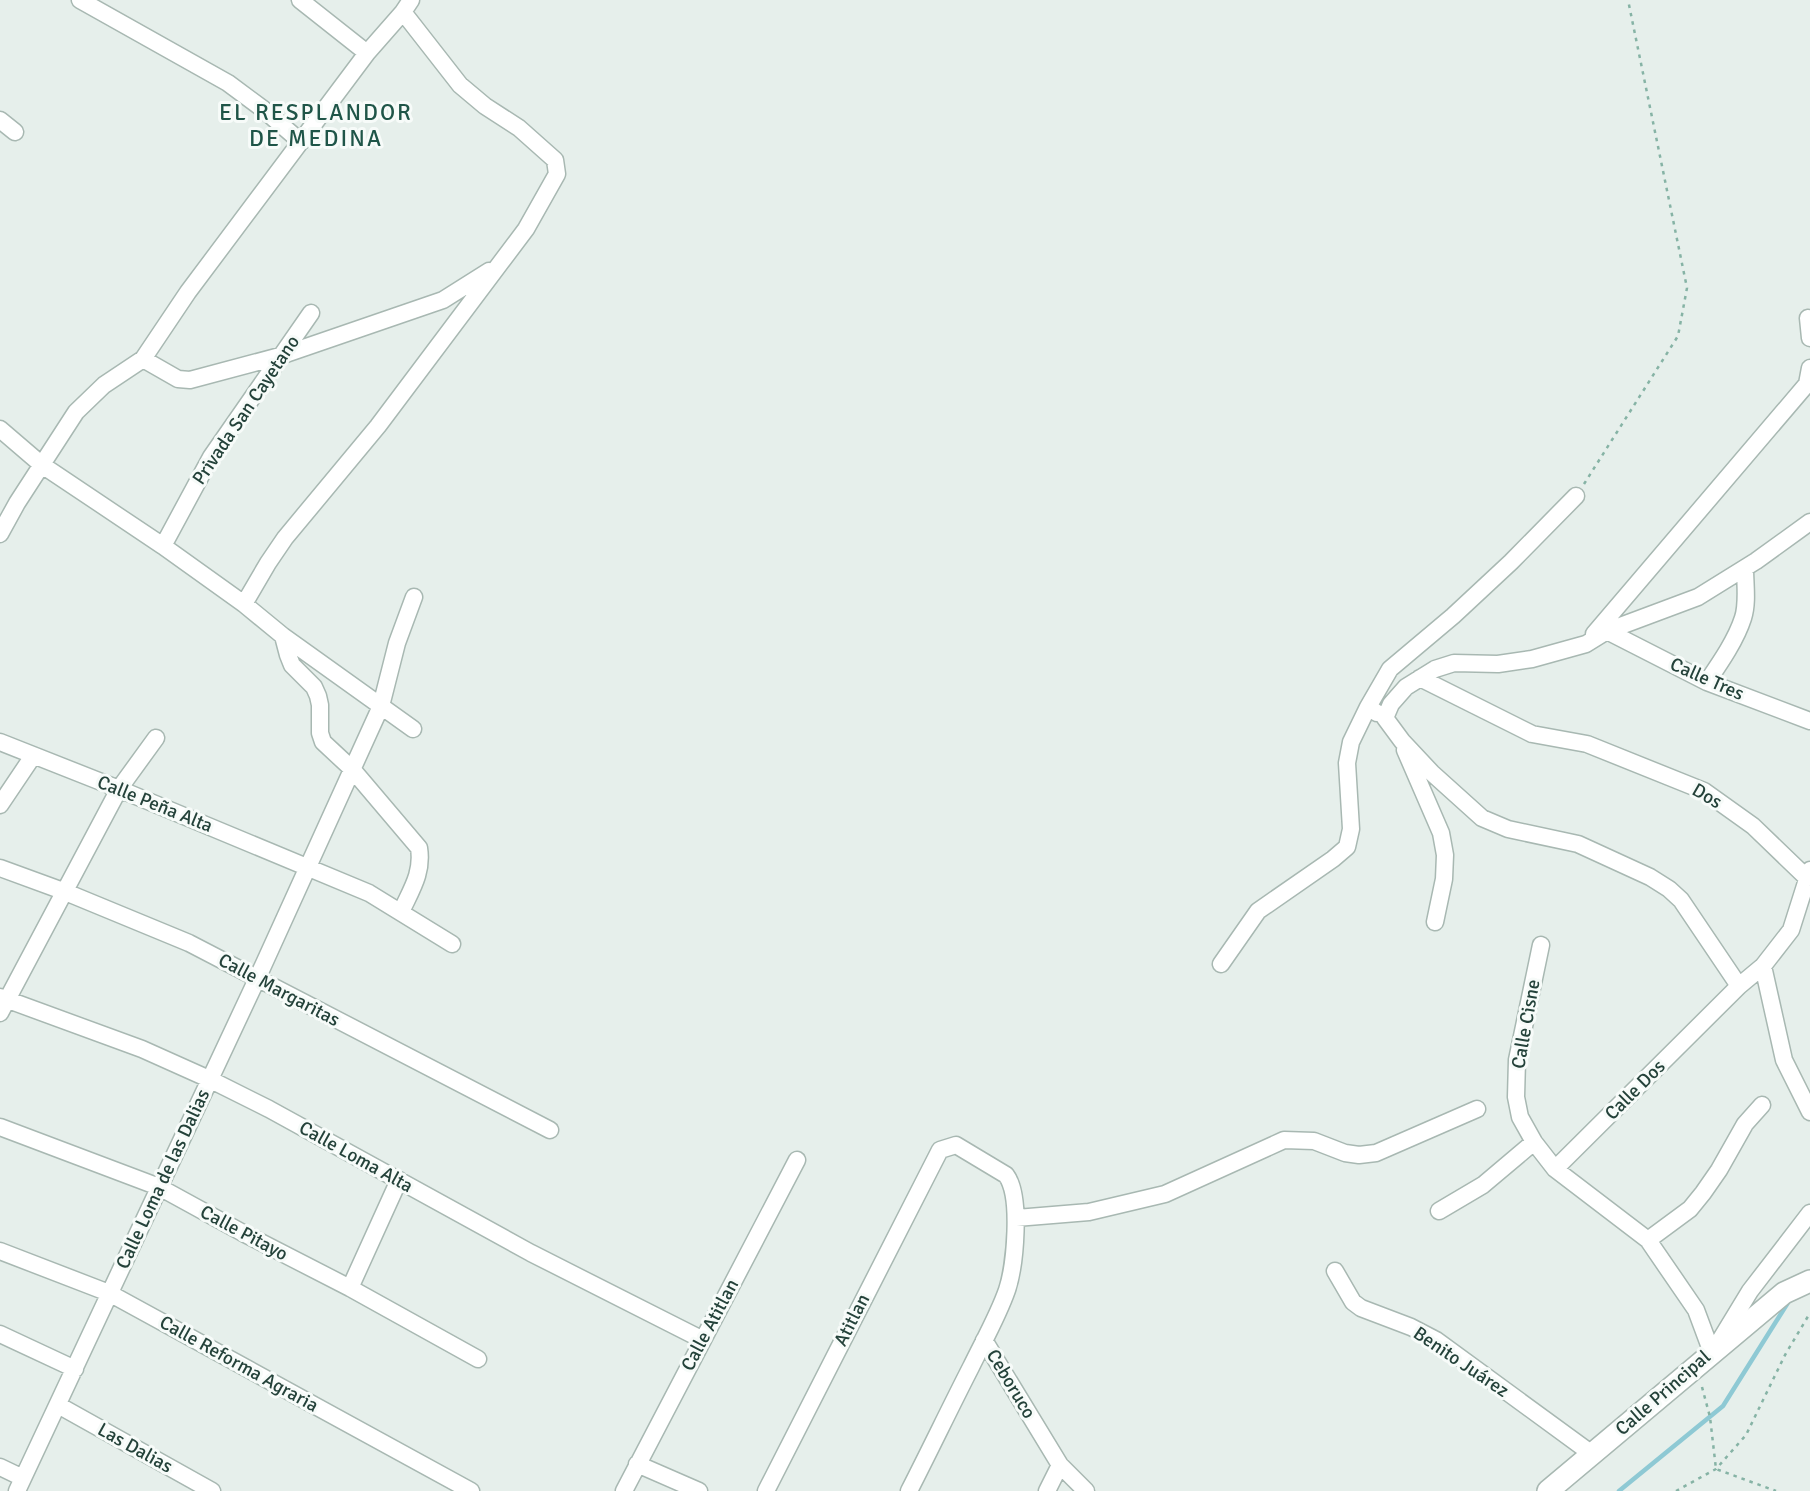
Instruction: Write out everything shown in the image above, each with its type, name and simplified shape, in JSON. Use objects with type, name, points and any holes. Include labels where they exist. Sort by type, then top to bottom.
[{"type":"street","points":[[80,0],[228,83],[301,142]]},
{"type":"street","points":[[300,0],[367,53]]},
{"type":"street","points":[[0,534],[76,412],[104,386],[143,359],[188,292],[367,53],[407,6],[460,85],[485,106],[519,128],[555,160],[557,174],[526,229],[378,426],[285,538],[244,604]]},
{"type":"street","points":[[0,120],[15,132]]},
{"type":"street","points":[[143,359],[178,379],[190,380],[280,356],[443,300],[497,266]]},
{"type":"street","name":"Privada San Cayetano","points":[[163,545],[211,457],[311,313]]},
{"type":"street","points":[[1808,318],[1810,338]]},
{"type":"street","points":[[1586,644],[1807,384],[1810,368]]},
{"type":"street","points":[[0,429],[42,465],[163,545],[413,729]]},
{"type":"street","points":[[1221,964],[1258,911],[1347,847],[1351,829],[1347,763],[1351,742],[1390,669],[1453,616],[1576,496]]},
{"type":"street","points":[[1385,718],[1391,704],[1406,687],[1435,669],[1454,663],[1499,664],[1532,659],[1586,644],[1607,631],[1698,597],[1810,522]]},
{"type":"street","points":[[1707,682],[1725,656],[1743,618],[1745,568]]},
{"type":"street","name":"Calle Loma de las Dalias","points":[[20,1484],[309,867],[381,706],[397,643],[414,597]]},
{"type":"street","name":"Calle Tres","points":[[1607,631],[1707,682],[1810,721]]},
{"type":"street","points":[[284,636],[292,665],[314,687],[318,696],[323,741],[352,769],[419,848],[419,875],[401,912]]},
{"type":"street","name":"Dos","points":[[1420,678],[1532,734],[1587,744],[1703,791],[1754,827],[1809,874]]},
{"type":"street","points":[[1368,707],[1385,718],[1432,773],[1482,818],[1508,829],[1578,844],[1650,877],[1669,889],[1681,900],[1739,986]]},
{"type":"street","points":[[2,1003],[119,789],[156,738]]},
{"type":"street","points":[[1402,741],[1441,833],[1445,855],[1444,879],[1435,922]]},
{"type":"street","name":"Calle Peña Alta","points":[[0,743],[119,789],[369,893],[452,944]]},
{"type":"street","points":[[0,805],[33,756]]},
{"type":"street","name":"Calle Margaritas","points":[[0,868],[189,943],[550,1130]]},
{"type":"street","name":"Calle Dos","points":[[1555,1169],[1739,986],[1763,966],[1791,930],[1809,874]]},
{"type":"street","name":"Calle Cisne","points":[[1534,1142],[1520,1117],[1516,1097],[1517,1060],[1541,945]]},
{"type":"street","points":[[1763,966],[1784,1060],[1810,1112]]},
{"type":"street","name":"Calle Loma Alta","points":[[2,1003],[142,1049],[209,1079],[269,1109],[531,1253],[703,1340]]},
{"type":"street","points":[[1648,1240],[1689,1209],[1703,1193],[1745,1124],[1762,1105]]},
{"type":"street","points":[[1016,1218],[1089,1212],[1165,1194],[1284,1140],[1314,1141],[1345,1153],[1359,1155],[1376,1153],[1477,1109]]},
{"type":"street","name":"Calle Pitayo","points":[[0,1127],[159,1187],[478,1359]]},
{"type":"street","points":[[1438,1211],[1483,1185],[1534,1142],[1555,1169],[1648,1240],[1696,1310],[1705,1360]]},
{"type":"street","name":"Ceboruco","points":[[940,1150],[956,1146],[1006,1175],[1011,1182],[1016,1218],[1012,1273],[985,1340],[1060,1465],[1087,1491]]},
{"type":"street","name":"Atitlan","points":[[766,1491],[940,1150]]},
{"type":"street","name":"Calle Atitlan","points":[[624,1491],[797,1160]]},
{"type":"street","points":[[350,1288],[399,1180]]},
{"type":"street","name":"Calle Principal","points":[[1548,1491],[1705,1360],[1750,1291],[1810,1213]]},
{"type":"street","name":"Calle Reforma Agraria","points":[[0,1251],[109,1293],[471,1491]]},
{"type":"street","name":"Benito Juárez","points":[[1335,1270],[1353,1302],[1361,1308],[1436,1340],[1592,1454]]},
{"type":"street","points":[[1705,1360],[1784,1293],[1810,1281]]},
{"type":"street","points":[[0,1334],[75,1369]]},
{"type":"street","points":[[909,1491],[985,1340]]},
{"type":"street","name":"Las Dalias","points":[[58,1405],[212,1491]]},
{"type":"street","points":[[638,1464],[699,1491]]},
{"type":"street","points":[[1047,1491],[1060,1465]]},
{"type":"street","points":[[0,1467],[20,1484]]},
{"type":"path","points":[[1576,496],[1678,336],[1687,288],[1629,0]]},
{"type":"path","points":[[1676,1491],[1716,1469],[1746,1435],[1785,1355],[1810,1313]]},
{"type":"path","points":[[1705,1360],[1716,1469]]},
{"type":"path","points":[[1716,1469],[1776,1491]]},
{"type":"waterway","points":[[1619,1491],[1723,1406],[1789,1301]]},
{"type":"district","name":"EL RESPLANDOR DE MEDINA","points":[[316,125]]}]
